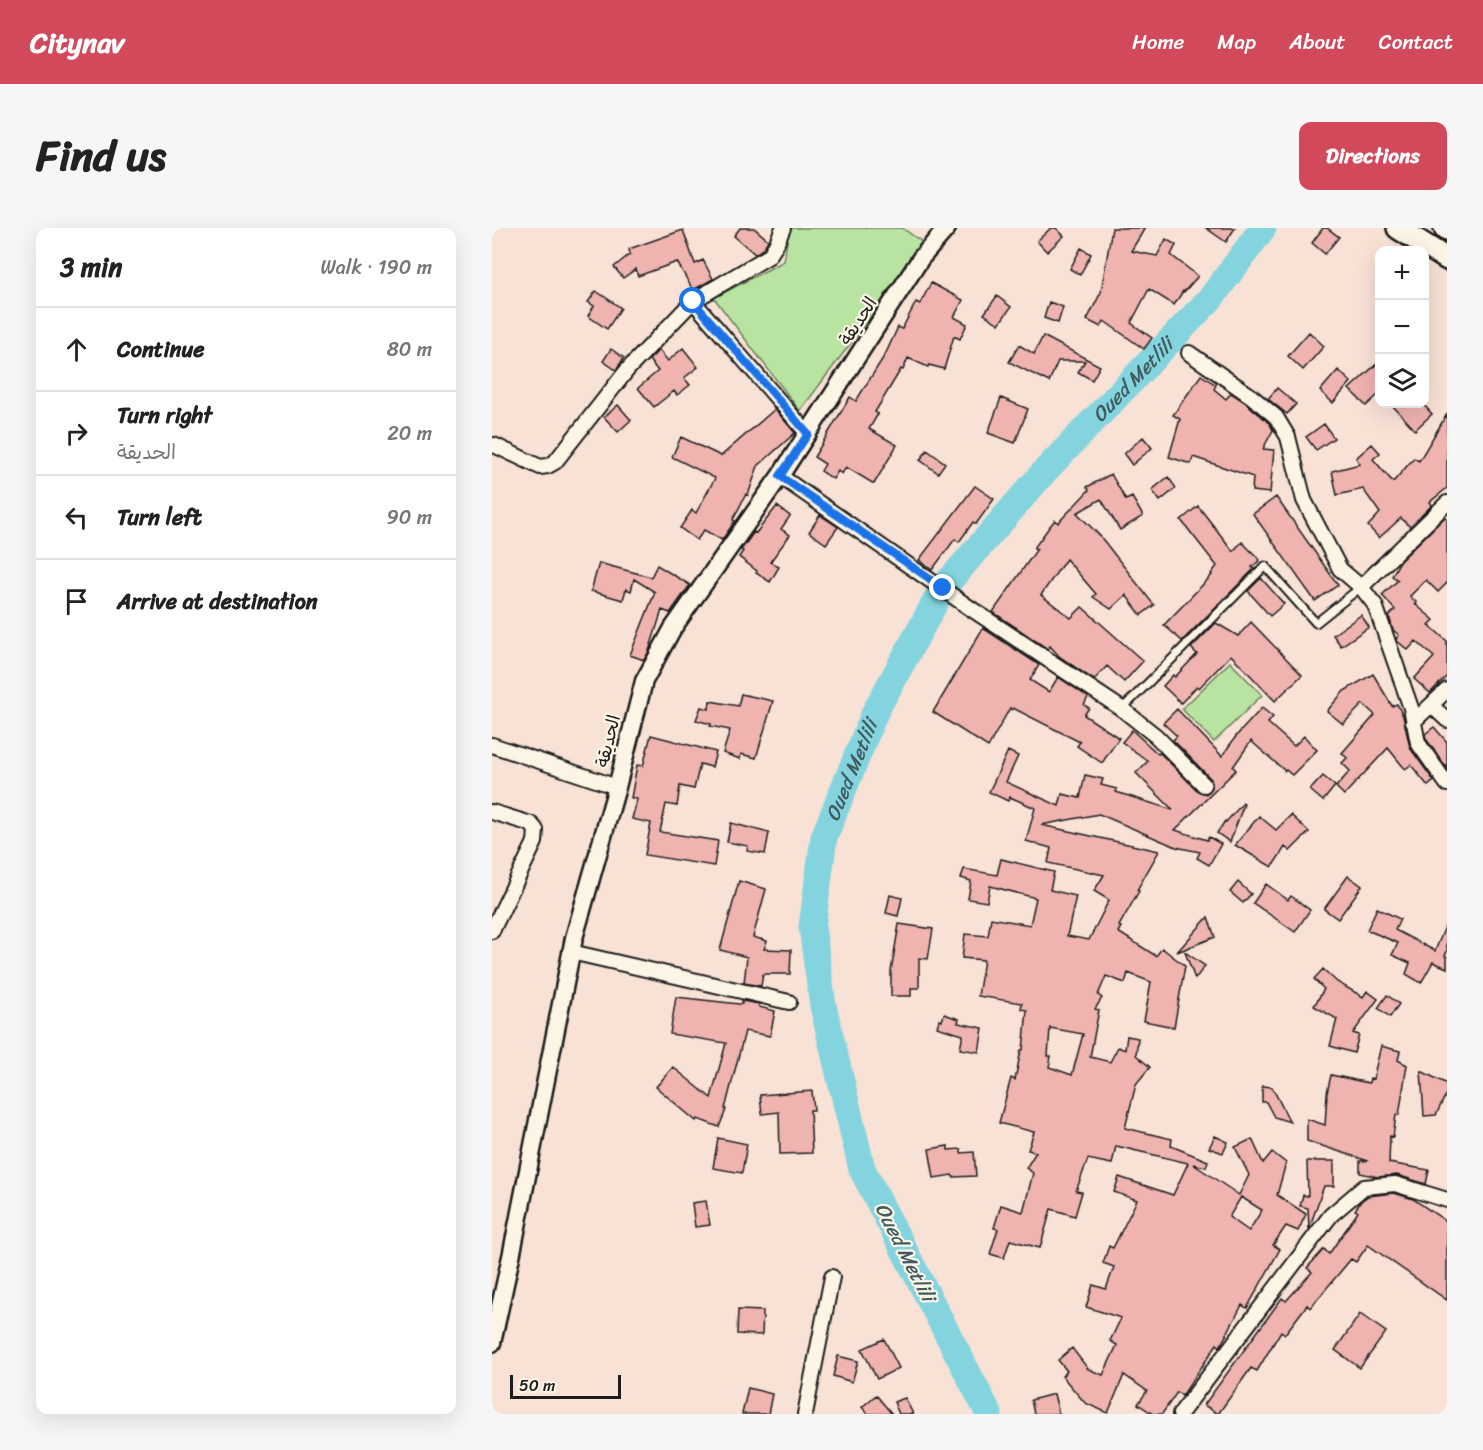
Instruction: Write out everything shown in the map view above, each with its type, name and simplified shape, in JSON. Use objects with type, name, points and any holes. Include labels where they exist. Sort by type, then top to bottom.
[{"type":"main road","points":[[1398,228],[1447,259]]},
{"type":"street","points":[[494,445],[540,467],[555,462],[628,369],[693,301],[769,256],[783,228]]},
{"type":"street","name":"الحديقة","points":[[492,1343],[571,952],[644,681],[673,628],[780,476],[921,258],[947,228]]},
{"type":"street","points":[[693,301],[808,434]]},
{"type":"street","points":[[1189,353],[1251,396],[1276,417],[1288,437],[1304,500],[1340,569],[1376,604],[1411,708],[1418,743],[1447,784]]},
{"type":"street","points":[[780,476],[1122,710],[1155,736],[1204,785]]},
{"type":"street","points":[[1361,587],[1447,503]]},
{"type":"street","points":[[1413,722],[1447,690]]},
{"type":"street","points":[[1432,706],[1447,720]]},
{"type":"street","points":[[492,745],[617,787]]},
{"type":"street","points":[[492,812],[531,824],[536,830],[535,842],[492,931]]},
{"type":"street","points":[[571,952],[789,1002]]},
{"type":"street","points":[[1180,1414],[1331,1215],[1364,1187],[1395,1184],[1447,1200]]},
{"type":"street","points":[[805,1414],[832,1277]]},
{"type":"lane","points":[[1122,710],[1265,566],[1316,623],[1361,587]]},
{"type":"green space","points":[[789,228],[902,228],[925,244],[800,411],[714,298],[784,261]]},
{"type":"green space","points":[[1230,662],[1262,695],[1214,742],[1182,709]]},
{"type":"building","points":[[740,228],[754,228],[768,240],[763,249],[755,254],[734,236]]},
{"type":"building","points":[[1051,228],[1056,228],[1064,236],[1047,252],[1037,241]]},
{"type":"building","points":[[1112,228],[1145,228],[1131,251],[1157,256],[1166,239],[1176,245],[1171,255],[1198,276],[1183,291],[1174,305],[1149,289],[1131,323],[1152,338],[1144,349],[1104,321],[1101,327],[1087,320],[1101,292]]},
{"type":"building","points":[[1206,228],[1235,228],[1226,242]]},
{"type":"building","points":[[1323,228],[1327,228],[1339,237],[1325,254],[1312,243]]},
{"type":"building","points":[[683,230],[695,264],[703,260],[713,279],[693,290],[677,262],[638,276],[636,269],[623,278],[614,267],[630,254],[629,249]]},
{"type":"building","points":[[1081,248],[1091,254],[1080,275],[1070,269]]},
{"type":"building","points":[[931,283],[963,300],[954,317],[967,324],[960,339],[954,336],[944,369],[929,365],[928,367],[908,358],[903,370],[901,369],[875,412],[878,414],[869,429],[897,445],[874,484],[846,467],[842,474],[838,471],[833,479],[821,471],[825,464],[814,457],[850,397],[856,401],[885,355],[898,327],[902,329],[916,302],[920,304]]},
{"type":"building","points":[[596,291],[621,308],[607,329],[588,316],[594,306],[588,302]]},
{"type":"building","points":[[997,296],[1011,307],[999,324],[984,314]]},
{"type":"building","points":[[1049,302],[1063,307],[1058,323],[1044,318]]},
{"type":"building","points":[[1309,332],[1324,346],[1303,370],[1288,356]]},
{"type":"building","points":[[1043,336],[1100,366],[1092,380],[1078,372],[1085,361],[1058,361],[1049,382],[1009,362],[1019,345],[1034,354]]},
{"type":"building","points":[[683,348],[698,367],[684,378],[690,385],[677,395],[674,391],[654,407],[638,388],[658,371],[649,360],[659,350],[668,361]]},
{"type":"building","points":[[611,349],[624,358],[616,370],[603,361]]},
{"type":"building","points":[[1375,366],[1375,398],[1366,406],[1349,389]]},
{"type":"building","points":[[1338,370],[1351,382],[1333,403],[1320,391]]},
{"type":"building","points":[[1201,375],[1216,385],[1214,389],[1226,399],[1231,393],[1269,423],[1273,430],[1263,449],[1274,450],[1270,493],[1252,491],[1253,477],[1193,457],[1191,464],[1169,457],[1180,419],[1173,415]]},
{"type":"building","points":[[1277,388],[1296,404],[1287,414],[1268,399]]},
{"type":"building","points":[[1001,398],[1028,409],[1015,443],[988,433]]},
{"type":"building","points":[[618,405],[631,420],[618,432],[604,417]]},
{"type":"building","points":[[1395,408],[1427,408],[1432,414],[1415,430]]},
{"type":"building","points":[[775,409],[795,433],[758,466],[748,495],[746,494],[733,520],[735,521],[722,540],[704,530],[697,540],[680,528],[692,510],[696,513],[715,478],[672,457],[681,437],[721,456]]},
{"type":"building","points":[[1447,414],[1447,488],[1430,502],[1432,505],[1410,527],[1401,518],[1379,538],[1368,526],[1380,513],[1363,489],[1337,495],[1332,471],[1360,464],[1356,458],[1372,444],[1380,453],[1373,459],[1393,482],[1414,458],[1419,461]]},
{"type":"building","points":[[1324,424],[1334,438],[1316,450],[1306,437]]},
{"type":"building","points":[[1143,437],[1152,448],[1132,465],[1124,454]]},
{"type":"building","points":[[927,450],[945,463],[938,473],[920,460]]},
{"type":"building","points":[[1111,474],[1126,500],[1132,497],[1143,516],[1120,530],[1101,499],[1077,513],[1100,536],[1154,605],[1141,615],[1126,595],[1111,609],[1093,597],[1096,594],[1066,559],[1041,595],[1071,618],[1082,607],[1143,661],[1124,682],[1107,666],[1094,680],[1059,656],[1050,646],[1048,649],[993,612],[1055,520],[1058,523],[1089,490],[1087,487]]},
{"type":"building","points":[[1168,477],[1176,488],[1160,501],[1152,490]]},
{"type":"building","points":[[975,486],[994,499],[976,524],[973,522],[959,542],[955,539],[932,570],[919,560]]},
{"type":"building","points":[[1276,497],[1338,585],[1315,601],[1253,514]]},
{"type":"building","points":[[777,506],[790,516],[781,529],[790,535],[770,562],[779,567],[770,582],[739,557],[743,551],[741,550],[754,532],[756,533]]},
{"type":"building","points":[[1198,506],[1233,551],[1242,542],[1260,560],[1252,567],[1254,569],[1182,641],[1164,625],[1212,575],[1217,566],[1181,520]]},
{"type":"building","points":[[820,515],[838,527],[826,544],[809,532]]},
{"type":"building","points":[[1445,517],[1447,519],[1447,583],[1438,592],[1426,580],[1410,596],[1417,603],[1415,604],[1434,620],[1429,625],[1447,641],[1447,676],[1430,693],[1414,679],[1434,657],[1416,641],[1408,650],[1397,641],[1399,635],[1393,630],[1389,616],[1395,610],[1382,595],[1398,580],[1392,576],[1400,561]]},
{"type":"building","points":[[599,563],[651,577],[657,565],[690,585],[670,613],[662,610],[644,660],[630,655],[655,592],[634,579],[631,591],[626,589],[623,600],[591,591]]},
{"type":"building","points":[[1261,578],[1284,604],[1270,616],[1248,591]]},
{"type":"building","points":[[1361,615],[1369,627],[1341,646],[1333,635]]},
{"type":"building","points":[[1251,622],[1302,675],[1275,701],[1231,655],[1181,703],[1163,686],[1197,654],[1191,648],[1216,623],[1238,636]]},
{"type":"building","points":[[983,628],[1039,665],[1030,680],[1049,692],[1058,677],[1088,697],[1084,705],[1089,708],[1084,715],[1119,738],[1102,763],[1077,746],[1080,742],[1013,708],[1012,710],[1010,708],[988,747],[933,712]]},
{"type":"building","points":[[1373,674],[1392,706],[1397,704],[1403,716],[1410,748],[1434,781],[1428,786],[1411,765],[1405,769],[1388,748],[1344,795],[1336,787],[1350,771],[1342,763],[1347,758],[1342,753],[1375,715],[1363,704],[1343,724],[1327,711],[1344,691]]},
{"type":"building","points":[[741,694],[773,701],[756,758],[741,754],[740,759],[723,753],[730,730],[710,726],[711,724],[696,720],[701,707],[709,709],[710,701],[738,706]]},
{"type":"building","points":[[1262,708],[1273,717],[1268,723],[1294,746],[1304,736],[1317,750],[1292,775],[1251,741],[1233,767],[1236,770],[1175,830],[1207,840],[1209,837],[1221,844],[1209,865],[1197,858],[1200,852],[1176,847],[1099,814],[1041,825],[1159,851],[1137,890],[1139,891],[1119,926],[1121,927],[1118,932],[1156,956],[1162,948],[1185,966],[1174,1027],[1144,1021],[1151,982],[1128,973],[1125,983],[1106,976],[1098,995],[1102,998],[1095,1009],[1099,1010],[1090,1057],[1110,1062],[1118,1047],[1125,1050],[1127,1036],[1138,1038],[1136,1055],[1150,1067],[1136,1084],[1125,1128],[1172,1139],[1171,1146],[1208,1161],[1206,1167],[1193,1164],[1239,1195],[1249,1175],[1235,1147],[1252,1139],[1263,1163],[1272,1152],[1286,1163],[1277,1195],[1306,1214],[1298,1231],[1286,1226],[1273,1245],[1280,1249],[1247,1308],[1242,1305],[1220,1347],[1217,1344],[1182,1396],[1177,1392],[1162,1414],[1153,1414],[1138,1404],[1147,1391],[1124,1375],[1108,1413],[1085,1403],[1062,1376],[1067,1371],[1058,1360],[1072,1348],[1088,1369],[1103,1375],[1117,1345],[1110,1341],[1121,1318],[1086,1307],[1093,1285],[1106,1289],[1114,1267],[1103,1263],[1109,1246],[1113,1248],[1137,1200],[1114,1192],[1119,1177],[1173,1195],[1188,1163],[1116,1146],[1112,1164],[1088,1159],[1076,1191],[1082,1192],[1075,1216],[1051,1209],[1040,1248],[1010,1240],[1004,1258],[990,1254],[998,1229],[994,1228],[1001,1205],[1023,1212],[1033,1173],[1026,1168],[1036,1152],[1028,1150],[1034,1132],[999,1123],[1011,1078],[1015,1080],[1021,1050],[1023,1050],[1027,1010],[1021,1009],[1022,1003],[978,996],[984,960],[962,958],[965,934],[988,936],[991,918],[1030,925],[1036,898],[990,886],[987,902],[968,899],[971,881],[961,878],[964,869],[997,875],[1001,859],[1054,872],[1050,890],[1076,896],[1067,936],[1089,940],[1109,900],[1094,891],[1104,875],[1048,863],[1051,848],[1026,841],[1035,808],[1010,797],[1008,801],[989,792],[1008,751],[1018,756],[1006,782],[1059,806],[1062,794],[1080,798],[1085,775],[1103,779],[1101,785],[1117,789],[1116,792],[1173,810],[1136,773],[1148,761],[1122,742],[1132,730],[1158,754],[1160,753],[1198,791],[1206,794],[1212,788],[1211,779],[1173,740],[1177,736],[1163,723],[1177,709],[1222,756],[1237,735]],"holes":[[[1050,1028],[1083,1034],[1072,1075],[1049,1067]],[[1241,1197],[1262,1210],[1249,1231],[1229,1217]]]},
{"type":"building","points":[[1434,727],[1447,742],[1447,768],[1426,739],[1425,734]]},
{"type":"building","points":[[651,735],[716,752],[712,767],[700,764],[694,789],[680,786],[677,806],[666,804],[660,832],[718,841],[714,866],[645,855],[651,823],[632,819],[637,799],[631,798],[637,765],[643,766]]},
{"type":"building","points":[[1323,776],[1335,786],[1323,801],[1310,790]]},
{"type":"building","points":[[1243,803],[1230,842],[1217,833],[1225,821]]},
{"type":"building","points":[[1291,815],[1309,832],[1290,851],[1285,847],[1272,867],[1235,845],[1259,816],[1276,830]]},
{"type":"building","points":[[731,823],[769,833],[765,854],[747,851],[748,846],[727,842]]},
{"type":"building","points":[[1348,876],[1362,886],[1338,919],[1324,909]]},
{"type":"building","points":[[739,881],[766,889],[753,937],[767,941],[764,949],[791,950],[790,974],[763,974],[761,986],[744,983],[747,957],[720,950]]},
{"type":"building","points":[[1238,882],[1251,894],[1243,903],[1230,892]]},
{"type":"building","points":[[1266,884],[1288,900],[1291,896],[1310,910],[1295,932],[1253,903]]},
{"type":"building","points":[[890,895],[902,898],[898,916],[886,913]]},
{"type":"building","points":[[1377,908],[1400,919],[1395,930],[1435,951],[1447,922],[1445,956],[1447,957],[1447,968],[1433,962],[1421,983],[1406,974],[1410,963],[1392,955],[1398,943],[1367,930]]},
{"type":"building","points":[[1208,917],[1215,937],[1177,952]]},
{"type":"building","points":[[899,924],[933,929],[928,959],[919,958],[919,988],[911,988],[911,996],[891,996],[891,971]]},
{"type":"building","points":[[1185,952],[1205,966],[1195,979]]},
{"type":"building","points":[[1323,969],[1337,982],[1363,997],[1367,991],[1378,999],[1353,1033],[1359,1035],[1354,1053],[1330,1046],[1337,1019],[1314,1006],[1324,989],[1314,979]]},
{"type":"building","points":[[1387,995],[1399,1004],[1390,1017],[1378,1008]]},
{"type":"building","points":[[676,997],[739,1004],[742,1004],[742,1001],[759,1004],[759,1007],[775,1011],[770,1036],[745,1031],[726,1110],[719,1127],[698,1119],[696,1121],[656,1087],[673,1067],[711,1098],[726,1043],[670,1034]]},
{"type":"building","points":[[944,1014],[959,1019],[958,1023],[983,1028],[979,1052],[960,1049],[963,1035],[937,1027]]},
{"type":"building","points":[[1381,1046],[1400,1051],[1398,1060],[1407,1065],[1399,1115],[1396,1115],[1393,1137],[1390,1136],[1389,1163],[1429,1170],[1426,1184],[1397,1175],[1378,1177],[1360,1173],[1360,1161],[1368,1161],[1307,1141],[1307,1119],[1325,1125],[1327,1093],[1331,1075],[1369,1083],[1370,1078],[1373,1079]]},
{"type":"building","points":[[1421,1071],[1447,1084],[1447,1092],[1436,1115],[1424,1116]]},
{"type":"building","points":[[1262,1086],[1272,1087],[1290,1122],[1274,1117],[1266,1102],[1262,1102]]},
{"type":"building","points":[[812,1091],[814,1110],[810,1110],[812,1153],[780,1154],[779,1112],[762,1114],[760,1095]]},
{"type":"building","points":[[1215,1136],[1228,1142],[1223,1153],[1209,1148]]},
{"type":"building","points":[[718,1138],[747,1144],[742,1173],[713,1168]]},
{"type":"building","points":[[948,1146],[948,1150],[961,1149],[961,1153],[974,1152],[976,1176],[953,1177],[952,1175],[934,1178],[929,1149]]},
{"type":"building","points":[[1307,1161],[1334,1161],[1334,1186],[1324,1186],[1309,1229],[1308,1208],[1300,1206],[1303,1195],[1308,1196]]},
{"type":"building","points":[[1394,1193],[1413,1199],[1447,1222],[1447,1300],[1368,1245],[1356,1262],[1351,1259],[1310,1308],[1307,1305],[1285,1334],[1281,1331],[1257,1371],[1251,1368],[1218,1414],[1204,1405],[1282,1298],[1286,1301],[1312,1272],[1307,1268],[1324,1249],[1329,1254],[1358,1212],[1355,1210],[1361,1201],[1368,1196]]},
{"type":"building","points":[[706,1201],[710,1225],[695,1227],[692,1203]]},
{"type":"building","points":[[738,1310],[763,1311],[762,1335],[737,1334]]},
{"type":"building","points":[[1360,1314],[1386,1332],[1360,1368],[1335,1350]]},
{"type":"building","points":[[884,1339],[899,1368],[877,1379],[862,1349]]},
{"type":"building","points":[[838,1356],[858,1361],[852,1382],[833,1376]]},
{"type":"building","points":[[748,1388],[772,1394],[768,1414],[742,1414]]},
{"type":"building","points":[[1054,1394],[1059,1414],[1034,1414],[1031,1400]]},
{"type":"building","points":[[876,1395],[892,1414],[868,1414],[862,1407]]},
{"type":"building","points":[[905,1398],[913,1414],[899,1414],[894,1402]]},
{"type":"waterway","name":"Oued Metlili","points":[[989,1414],[862,1169],[823,1006],[812,927],[824,837],[875,712],[943,588],[1044,472],[1211,298],[1263,228]]},
{"type":"route","points":[[693,301],[808,434],[780,476],[943,588]]}]
